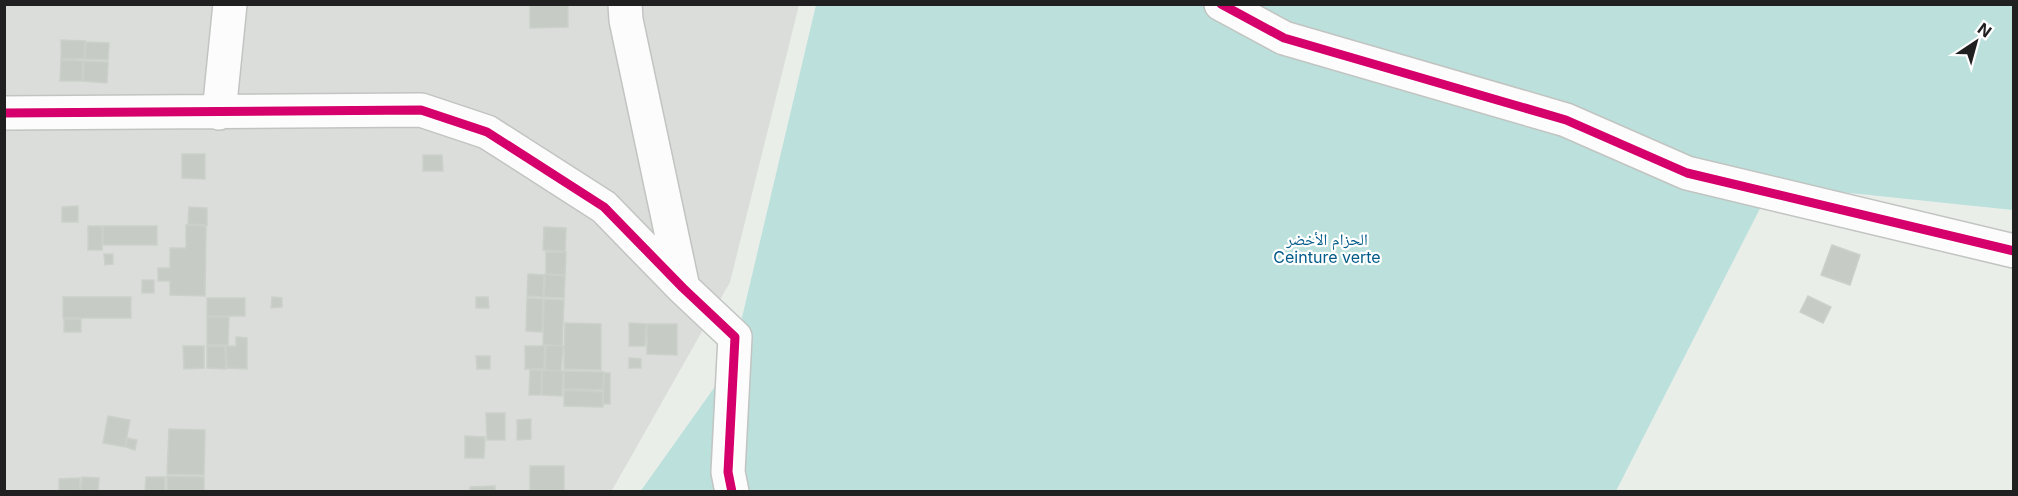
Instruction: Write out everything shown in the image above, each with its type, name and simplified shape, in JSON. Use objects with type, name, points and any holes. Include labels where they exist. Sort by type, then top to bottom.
[{"type":"street","points":[[219,113],[230,4]]},
{"type":"street","points":[[625,4],[626,20],[683,288]]},
{"type":"street","points":[[1221,4],[1284,38],[1566,120],[1687,173],[2013,251]]},
{"type":"street","points":[[4,113],[421,110],[487,132],[604,207],[683,288],[735,337],[728,472],[732,492]]},
{"type":"shaded area","points":[[4,5],[799,5],[730,282],[611,492],[5,491]]},
{"type":"green space","name":"الحزام الأخضر Ceinture verte","points":[[816,5],[2013,5],[2013,210],[1772,185],[1616,491],[640,492],[731,364]]},
{"type":"building","points":[[530,4],[568,4],[568,27],[530,28]]},
{"type":"building","points":[[61,40],[85,41],[85,59],[61,59]]},
{"type":"building","points":[[86,42],[109,43],[108,60],[85,59]]},
{"type":"building","points":[[61,60],[83,61],[82,81],[60,81]]},
{"type":"building","points":[[84,61],[108,62],[107,83],[83,81]]},
{"type":"building","points":[[182,154],[205,154],[205,179],[182,178]]},
{"type":"building","points":[[423,155],[442,155],[443,171],[423,171]]},
{"type":"building","points":[[78,206],[78,222],[62,222],[62,207]]},
{"type":"building","points":[[189,207],[207,208],[207,225],[188,224]]},
{"type":"building","points":[[186,225],[206,226],[205,296],[170,295],[170,281],[158,281],[158,268],[170,268],[170,248],[186,248]]},
{"type":"building","points":[[88,226],[102,226],[102,250],[88,250]]},
{"type":"building","points":[[103,226],[157,226],[157,245],[103,245]]},
{"type":"building","points":[[544,227],[566,228],[565,251],[543,250]]},
{"type":"building","points":[[1832,245],[1860,255],[1850,285],[1821,275]]},
{"type":"building","points":[[546,252],[566,252],[565,275],[546,274]]},
{"type":"building","points":[[104,254],[113,254],[113,264],[105,265]]},
{"type":"building","points":[[528,274],[544,275],[543,297],[527,296]]},
{"type":"building","points":[[545,274],[565,276],[564,298],[544,297]]},
{"type":"building","points":[[142,280],[154,280],[154,293],[142,293]]},
{"type":"building","points":[[1808,296],[1831,307],[1823,323],[1800,312]]},
{"type":"building","points":[[63,297],[131,297],[131,318],[63,318]]},
{"type":"building","points":[[272,297],[282,298],[282,307],[271,308]]},
{"type":"building","points":[[476,297],[488,297],[489,308],[476,308]]},
{"type":"building","points":[[207,298],[245,298],[245,316],[207,316]]},
{"type":"building","points":[[527,298],[543,299],[542,332],[526,331]]},
{"type":"building","points":[[544,299],[564,300],[562,346],[543,345]]},
{"type":"building","points":[[207,317],[229,317],[228,345],[207,345]]},
{"type":"building","points":[[64,319],[81,319],[81,332],[64,332]]},
{"type":"building","points":[[565,323],[601,324],[601,370],[564,369]]},
{"type":"building","points":[[629,323],[646,324],[645,346],[629,346]]},
{"type":"building","points":[[647,324],[677,324],[677,355],[647,354]]},
{"type":"building","points":[[236,337],[247,338],[247,369],[227,368],[226,346],[236,346]]},
{"type":"building","points":[[546,345],[563,346],[561,371],[545,370]]},
{"type":"building","points":[[183,346],[204,346],[204,368],[184,369]]},
{"type":"building","points":[[207,346],[225,346],[226,369],[207,368]]},
{"type":"building","points":[[525,346],[545,346],[544,369],[525,369]]},
{"type":"building","points":[[476,356],[490,356],[490,369],[477,369]]},
{"type":"building","points":[[629,358],[641,359],[641,368],[629,368]]},
{"type":"building","points":[[530,370],[542,370],[541,395],[529,395]]},
{"type":"building","points":[[542,370],[563,371],[562,396],[542,395]]},
{"type":"building","points":[[564,371],[604,372],[603,390],[564,389]]},
{"type":"building","points":[[604,373],[610,373],[610,404],[603,404]]},
{"type":"building","points":[[564,390],[603,392],[603,407],[564,406]]},
{"type":"building","points":[[486,413],[505,413],[505,440],[487,440]]},
{"type":"building","points":[[108,416],[130,420],[125,447],[103,443]]},
{"type":"building","points":[[531,419],[531,439],[517,440],[517,420]]},
{"type":"building","points":[[169,429],[205,430],[204,475],[167,474]]},
{"type":"building","points":[[465,436],[485,437],[484,458],[465,458]]},
{"type":"building","points":[[127,438],[137,440],[135,450],[126,447]]},
{"type":"building","points":[[530,466],[564,466],[564,492],[530,492]]},
{"type":"building","points":[[167,476],[204,477],[204,492],[167,492]]},
{"type":"building","points":[[82,477],[99,478],[98,492],[81,492]]},
{"type":"building","points":[[146,477],[165,477],[165,492],[145,492]]},
{"type":"building","points":[[80,478],[80,492],[59,492],[59,479]]},
{"type":"building","points":[[495,486],[495,492],[470,492],[470,487]]},
{"type":"cycle path","points":[[1221,4],[1284,38],[1566,120],[1687,173],[2014,251]]},
{"type":"cycle path","points":[[4,113],[421,110],[487,132],[604,207],[683,288],[735,337],[728,472],[732,492]]}]
